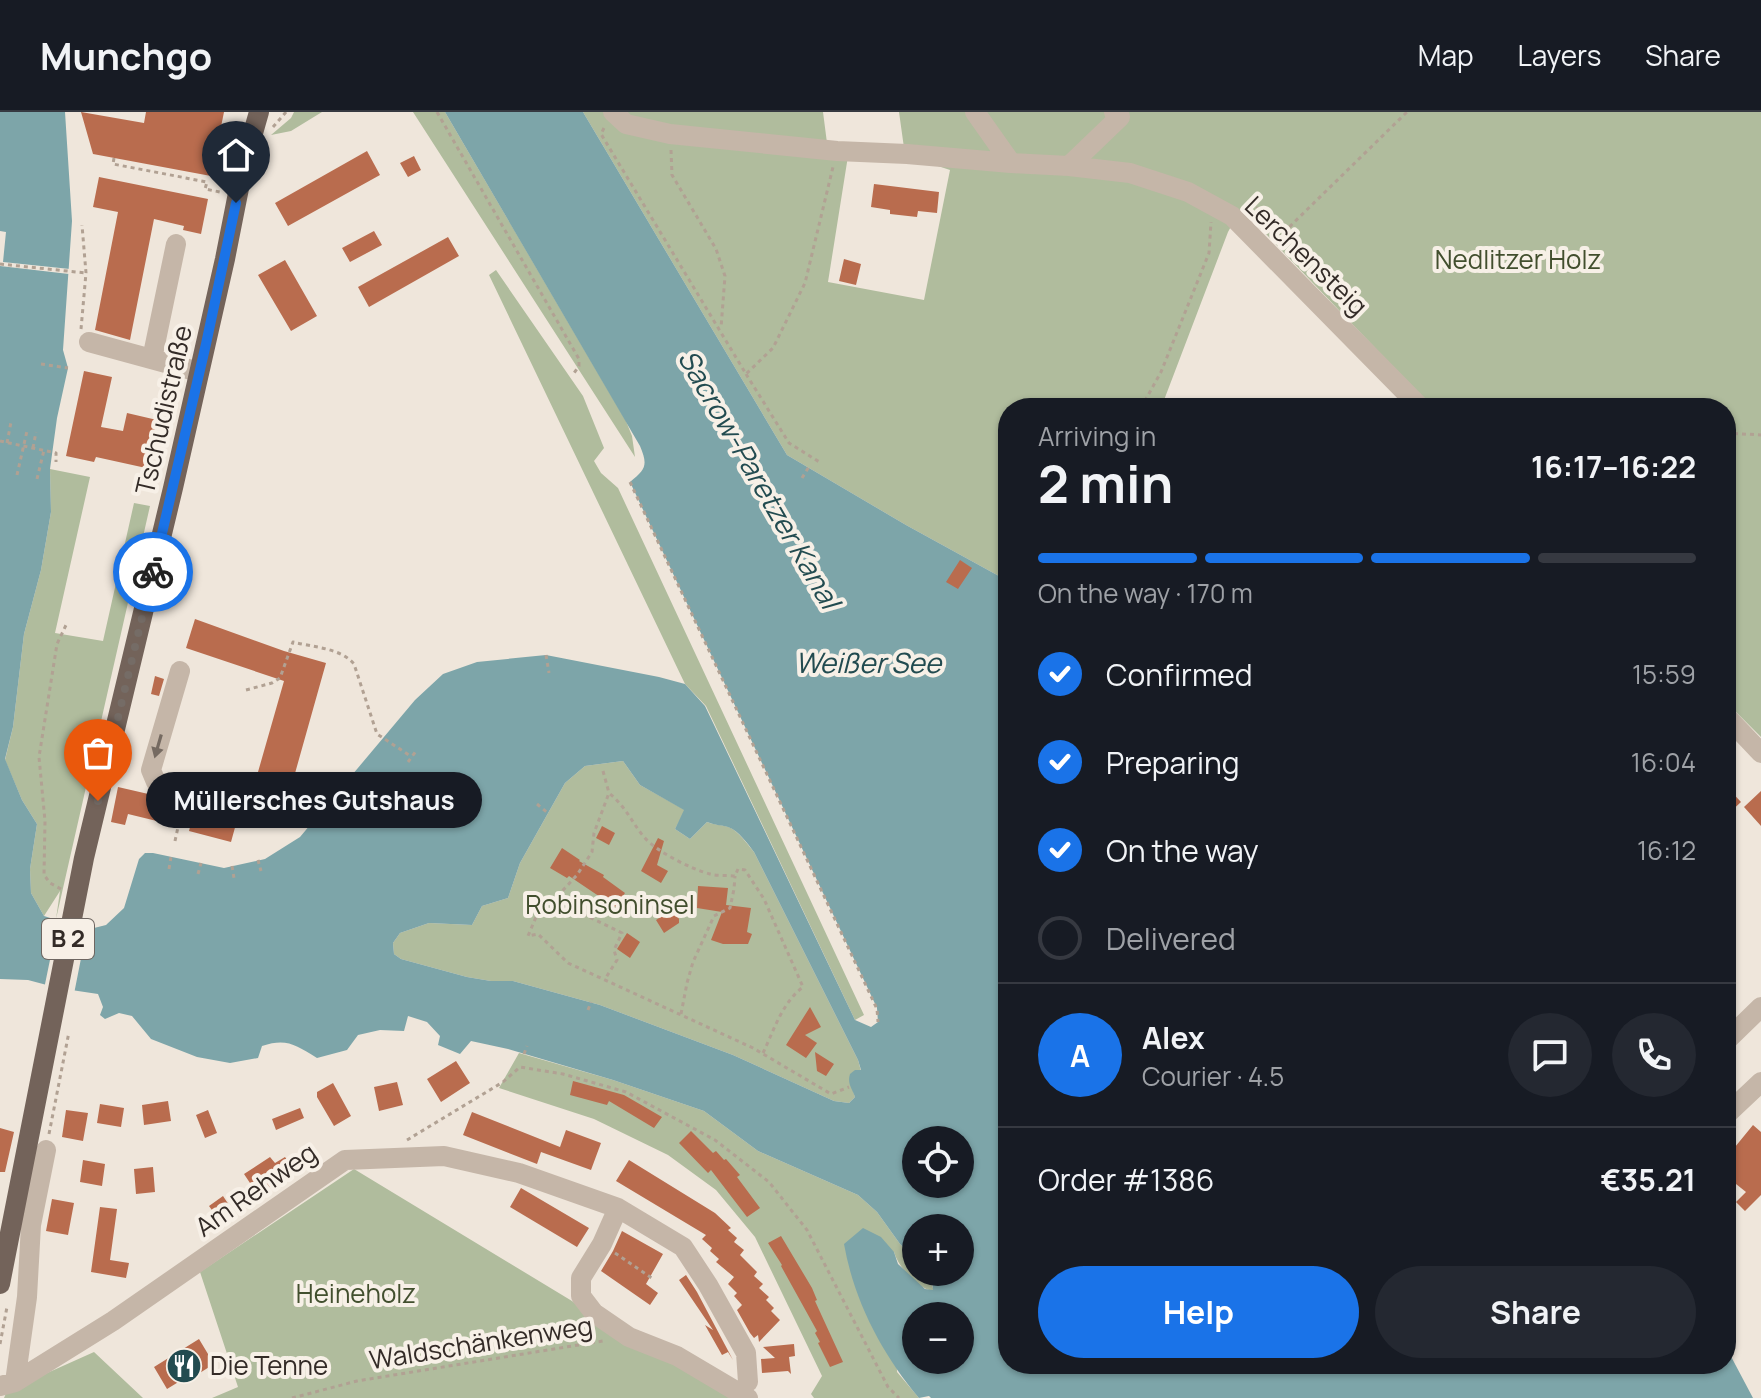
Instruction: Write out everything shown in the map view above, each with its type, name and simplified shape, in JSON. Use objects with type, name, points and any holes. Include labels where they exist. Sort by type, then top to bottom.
[{"type":"main road","name":"Tschudistraße","points":[[61,1025],[84,858],[199,372],[243,168],[259,112]]},
{"type":"main road","name":"B 2","points":[[0,1284],[61,1025]]},
{"type":"street","points":[[975,112],[1011,163]]},
{"type":"street","points":[[1069,166],[1120,117],[1114,112]]},
{"type":"street","name":"Lerchensteig","points":[[610,118],[670,134],[837,151],[1069,166],[1130,173],[1188,192],[1232,216],[1411,398]]},
{"type":"street","points":[[152,359],[176,244]]},
{"type":"street","points":[[89,342],[199,372]]},
{"type":"street","points":[[180,671],[151,770],[156,782],[217,795],[231,790]]},
{"type":"street","points":[[1736,727],[1761,753]]},
{"type":"street","points":[[1736,1031],[1761,1007]]},
{"type":"street","points":[[1736,1106],[1761,1082]]},
{"type":"street","points":[[8,1384],[28,1284],[31,1225],[46,1150]]},
{"type":"street","name":"Am Rehweg","points":[[8,1384],[113,1321],[345,1160],[444,1156],[519,1173],[618,1208],[683,1247],[746,1353],[748,1390],[629,1337],[594,1313],[581,1296],[581,1278],[602,1244],[618,1208]]},
{"type":"path","points":[[437,112],[579,359],[574,373]]},
{"type":"path","points":[[1265,250],[1407,112]]},
{"type":"path","points":[[610,118],[601,134],[720,332],[789,443],[821,463]]},
{"type":"path","points":[[670,134],[672,175],[716,249],[725,276],[720,332]]},
{"type":"path","points":[[746,374],[773,348],[805,283],[837,151]]},
{"type":"path","points":[[114,158],[113,164],[207,182],[205,189],[226,193]]},
{"type":"path","points":[[82,225],[86,273],[80,340],[89,342]]},
{"type":"path","points":[[1147,398],[1161,372],[1209,253],[1211,226]]},
{"type":"path","points":[[0,264],[86,273]]},
{"type":"path","points":[[41,364],[68,368]]},
{"type":"path","points":[[7,443],[11,422]]},
{"type":"path","points":[[17,475],[27,431]]},
{"type":"path","points":[[33,448],[36,432]]},
{"type":"path","points":[[1736,434],[1761,435]]},
{"type":"path","points":[[0,441],[56,453],[56,462]]},
{"type":"path","points":[[37,479],[44,450]]},
{"type":"path","points":[[802,478],[810,465]]},
{"type":"path","points":[[630,482],[877,1009],[878,1022]]},
{"type":"path","points":[[61,889],[44,875],[45,821],[39,757],[57,644],[67,623]]},
{"type":"path","points":[[246,690],[280,678],[293,642],[341,654],[354,664],[377,734],[412,757]]},
{"type":"path","points":[[546,655],[549,673]]},
{"type":"path","points":[[408,762],[416,751]]},
{"type":"path","points":[[603,771],[609,793],[622,804],[646,839],[659,849],[712,875],[735,876]]},
{"type":"path","points":[[175,841],[187,789]]},
{"type":"path","points":[[554,900],[577,875],[592,852],[594,833],[609,793]]},
{"type":"path","points":[[537,804],[549,814]]},
{"type":"path","points":[[169,869],[171,857]]},
{"type":"path","points":[[258,860],[261,871]]},
{"type":"path","points":[[198,874],[201,863]]},
{"type":"path","points":[[232,866],[234,878]]},
{"type":"path","points":[[681,1014],[693,962],[714,916],[730,908],[738,869],[745,870],[764,899],[803,987],[792,995],[785,1006],[763,1053]]},
{"type":"path","points":[[605,979],[617,960],[614,950],[622,933],[544,898],[528,936],[538,934],[568,963],[763,1053],[831,1094],[849,1087]]},
{"type":"path","points":[[588,1010],[591,1002]]},
{"type":"path","points":[[46,1150],[61,1025]]},
{"type":"path","points":[[524,1054],[527,1046]]},
{"type":"path","points":[[401,1143],[503,1082],[520,1067],[563,1074],[626,1092],[715,1140],[769,1182],[807,1230],[888,1387],[899,1398]]},
{"type":"path","points":[[602,1244],[653,1279]]},
{"type":"path","name":"Waldschänkenweg","points":[[292,1398],[357,1381],[629,1337]]},
{"type":"green space","points":[[294,112],[322,112],[291,131],[271,135],[291,118]]},
{"type":"green space","points":[[413,112],[445,112],[626,421],[635,457]]},
{"type":"green space","name":"Nedlitzer Holz","points":[[583,112],[823,112],[827,143],[848,156],[828,282],[924,300],[950,170],[905,155],[899,112],[1761,112],[1761,737],[1736,712],[1736,398],[1421,398],[1241,208],[1228,232],[1165,398],[998,398],[998,576],[787,455]]},
{"type":"green space","points":[[496,270],[583,396],[604,448],[594,461],[601,473],[618,488],[864,1015],[855,1020],[706,706],[685,684],[489,275]]},
{"type":"green space","points":[[50,469],[90,477],[55,633],[103,641],[134,503],[150,506],[56,919],[60,891],[44,916],[31,893],[30,869],[37,824],[22,800],[5,760],[13,727],[24,634],[41,570],[51,512]]},
{"type":"green space","name":"Robinsoninsel","points":[[623,761],[640,785],[685,810],[675,829],[690,839],[707,822],[728,827],[740,835],[754,852],[858,1060],[861,1071],[853,1091],[855,1097],[849,1103],[834,1101],[733,1055],[600,1005],[513,981],[467,977],[401,959],[394,954],[393,943],[400,933],[429,923],[472,925],[482,906],[508,898],[520,863],[565,783],[585,766]]},
{"type":"green space","points":[[519,1053],[613,1080],[704,1111],[758,1151],[858,1195],[877,1212],[902,1246],[902,1267],[894,1252],[897,1372],[919,1398],[814,1398],[811,1394],[822,1376],[755,1237],[716,1190],[668,1155],[594,1119],[499,1088]]},
{"type":"green space","name":"Heineholz","points":[[354,1169],[572,1301],[614,1333],[670,1361],[730,1398],[212,1398],[238,1387],[200,1272]]},
{"type":"green space","points":[[94,1352],[143,1398],[4,1398],[7,1391]]},
{"type":"water","name":"Weißer See","points":[[0,112],[65,112],[72,221],[63,350],[68,368],[50,469],[51,512],[41,570],[24,634],[13,727],[5,759],[22,800],[37,824],[30,869],[31,893],[44,916],[72,925],[94,928],[106,925],[124,908],[139,859],[145,853],[224,868],[265,859],[300,837],[415,700],[443,674],[477,662],[546,655],[685,684],[705,706],[855,1020],[871,1027],[878,1022],[877,1008],[630,482],[644,466],[640,446],[445,112],[583,112],[787,455],[998,576],[998,1374],[1736,1374],[1736,1366],[1753,1398],[919,1398],[893,1363],[871,1326],[855,1286],[844,1244],[863,1228],[881,1237],[902,1268],[902,1286],[922,1286],[933,1290],[932,1286],[974,1286],[974,1214],[902,1214],[902,1246],[877,1212],[858,1195],[758,1151],[704,1111],[508,1049],[471,1041],[460,1054],[438,1045],[440,1036],[427,1022],[408,1016],[404,1031],[380,1030],[358,1035],[347,1050],[317,1058],[297,1046],[278,1043],[262,1046],[258,1058],[230,1063],[197,1057],[151,1039],[132,1016],[119,1013],[105,1019],[100,1015],[103,1007],[98,994],[28,980],[0,979]],"holes":[[[623,761],[640,785],[684,810],[675,829],[690,839],[707,822],[732,829],[754,852],[858,1060],[861,1070],[855,1070],[849,1077],[855,1097],[849,1103],[834,1101],[733,1055],[600,1005],[513,981],[467,977],[401,959],[394,954],[393,943],[400,933],[429,923],[472,925],[482,906],[508,898],[520,863],[565,783],[585,766]]]},
{"type":"pier","points":[[0,231],[6,232],[3,262],[70,269],[69,274],[0,266]]},
{"type":"pier","points":[[59,916],[88,923],[74,994],[44,989]]},
{"type":"building","points":[[81,112],[144,123],[146,112],[224,112],[211,176],[93,154]]},
{"type":"building","points":[[367,151],[380,175],[288,226],[275,203]]},
{"type":"building","points":[[414,156],[421,170],[408,177],[400,163]]},
{"type":"building","points":[[99,177],[208,199],[201,234],[183,230],[184,226],[154,219],[130,340],[95,330],[118,212],[93,207]]},
{"type":"building","points":[[874,184],[939,192],[937,213],[918,211],[917,217],[890,214],[890,210],[871,207]]},
{"type":"building","points":[[374,231],[382,245],[350,262],[342,248]]},
{"type":"building","points":[[448,237],[459,256],[369,307],[358,287]]},
{"type":"building","points":[[844,259],[861,264],[856,285],[839,281]]},
{"type":"building","points":[[285,260],[317,316],[291,331],[258,275]]},
{"type":"building","points":[[84,371],[112,377],[101,427],[123,431],[127,413],[157,420],[146,468],[96,457],[94,462],[66,456]]},
{"type":"building","points":[[960,560],[972,568],[958,589],[946,582]]},
{"type":"building","points":[[195,619],[326,663],[283,816],[248,807],[284,681],[186,648]]},
{"type":"building","points":[[155,676],[164,679],[159,696],[151,694]]},
{"type":"building","points":[[118,787],[170,799],[165,823],[128,814],[125,825],[111,822]]},
{"type":"building","points":[[1761,791],[1761,826],[1744,807]]},
{"type":"building","points":[[196,804],[239,813],[231,842],[189,831]]},
{"type":"building","points":[[602,826],[615,833],[609,845],[596,838]]},
{"type":"building","points":[[658,838],[664,841],[657,865],[668,871],[661,883],[641,871]]},
{"type":"building","points":[[562,848],[604,875],[625,893],[615,907],[569,876],[567,878],[550,868]]},
{"type":"building","points":[[698,886],[728,888],[726,905],[751,908],[747,932],[752,934],[748,944],[723,944],[711,940],[722,912],[697,908]]},
{"type":"building","points":[[673,909],[679,923],[664,933],[656,920]]},
{"type":"building","points":[[627,933],[640,942],[630,958],[617,949]]},
{"type":"building","points":[[810,1007],[821,1027],[805,1035],[817,1043],[806,1058],[786,1045]]},
{"type":"building","points":[[815,1052],[834,1064],[826,1076],[817,1071]]},
{"type":"building","points":[[456,1061],[470,1083],[441,1102],[427,1079]]},
{"type":"building","points":[[573,1081],[624,1095],[662,1117],[654,1128],[609,1101],[607,1105],[570,1095]]},
{"type":"building","points":[[397,1082],[403,1105],[379,1111],[374,1087]]},
{"type":"building","points":[[333,1083],[351,1116],[334,1126],[317,1097],[317,1092]]},
{"type":"building","points":[[168,1101],[171,1121],[144,1125],[142,1105]]},
{"type":"building","points":[[100,1104],[124,1108],[121,1127],[97,1123]]},
{"type":"building","points":[[300,1108],[304,1118],[276,1130],[272,1119]]},
{"type":"building","points":[[66,1110],[88,1113],[83,1141],[62,1137]]},
{"type":"building","points":[[208,1110],[217,1133],[205,1138],[196,1115]]},
{"type":"building","points":[[472,1112],[560,1147],[566,1130],[601,1143],[591,1170],[541,1152],[537,1164],[463,1135]]},
{"type":"building","points":[[1753,1125],[1761,1132],[1761,1195],[1745,1211],[1736,1202],[1746,1192],[1736,1184],[1736,1146]]},
{"type":"building","points":[[0,1128],[14,1132],[5,1172],[0,1172]]},
{"type":"building","points":[[691,1131],[713,1153],[716,1151],[726,1159],[760,1208],[747,1217],[711,1170],[708,1173],[679,1143]]},
{"type":"building","points":[[270,1157],[275,1163],[285,1157],[294,1171],[258,1195],[244,1174]]},
{"type":"building","points":[[83,1160],[105,1164],[102,1186],[80,1182]]},
{"type":"building","points":[[629,1160],[715,1213],[731,1228],[728,1230],[737,1238],[734,1242],[744,1250],[740,1255],[757,1272],[754,1276],[763,1284],[759,1288],[769,1297],[766,1300],[774,1308],[771,1311],[780,1320],[759,1342],[758,1335],[754,1338],[737,1310],[742,1305],[734,1296],[737,1293],[728,1284],[734,1277],[716,1262],[719,1259],[702,1239],[706,1235],[616,1181]]},
{"type":"building","points":[[153,1167],[155,1192],[136,1194],[134,1169]]},
{"type":"building","points":[[521,1188],[589,1228],[577,1247],[510,1207]]},
{"type":"building","points":[[223,1196],[231,1208],[217,1217],[209,1206]]},
{"type":"building","points":[[52,1199],[74,1203],[68,1235],[46,1231]]},
{"type":"building","points":[[100,1207],[117,1209],[110,1260],[129,1263],[126,1278],[91,1272]]},
{"type":"building","points":[[622,1231],[663,1254],[646,1284],[658,1293],[650,1305],[601,1271]]},
{"type":"building","points":[[781,1236],[812,1288],[843,1362],[830,1367],[818,1343],[817,1331],[768,1243]]},
{"type":"building","points":[[686,1275],[733,1360],[728,1352],[722,1355],[705,1325],[713,1330],[679,1280]]},
{"type":"building","name":"Die Tenne","points":[[199,1339],[214,1364],[167,1389],[154,1367]]},
{"type":"building","points":[[794,1344],[795,1356],[789,1357],[791,1374],[788,1371],[762,1373],[761,1359],[775,1358],[763,1347]]},
{"type":"way so far","points":[[98,801],[153,572]]},
{"type":"place","name":"Müllersches Gutshaus","points":[[98,801]]},
{"type":"place","name":"Die Tenne","points":[[184,1366]]},
{"type":"route","points":[[153,572],[236,203]]},
{"type":"water label","name":"Sacrow-Paretzer Kanal","points":[[759,479]]}]
